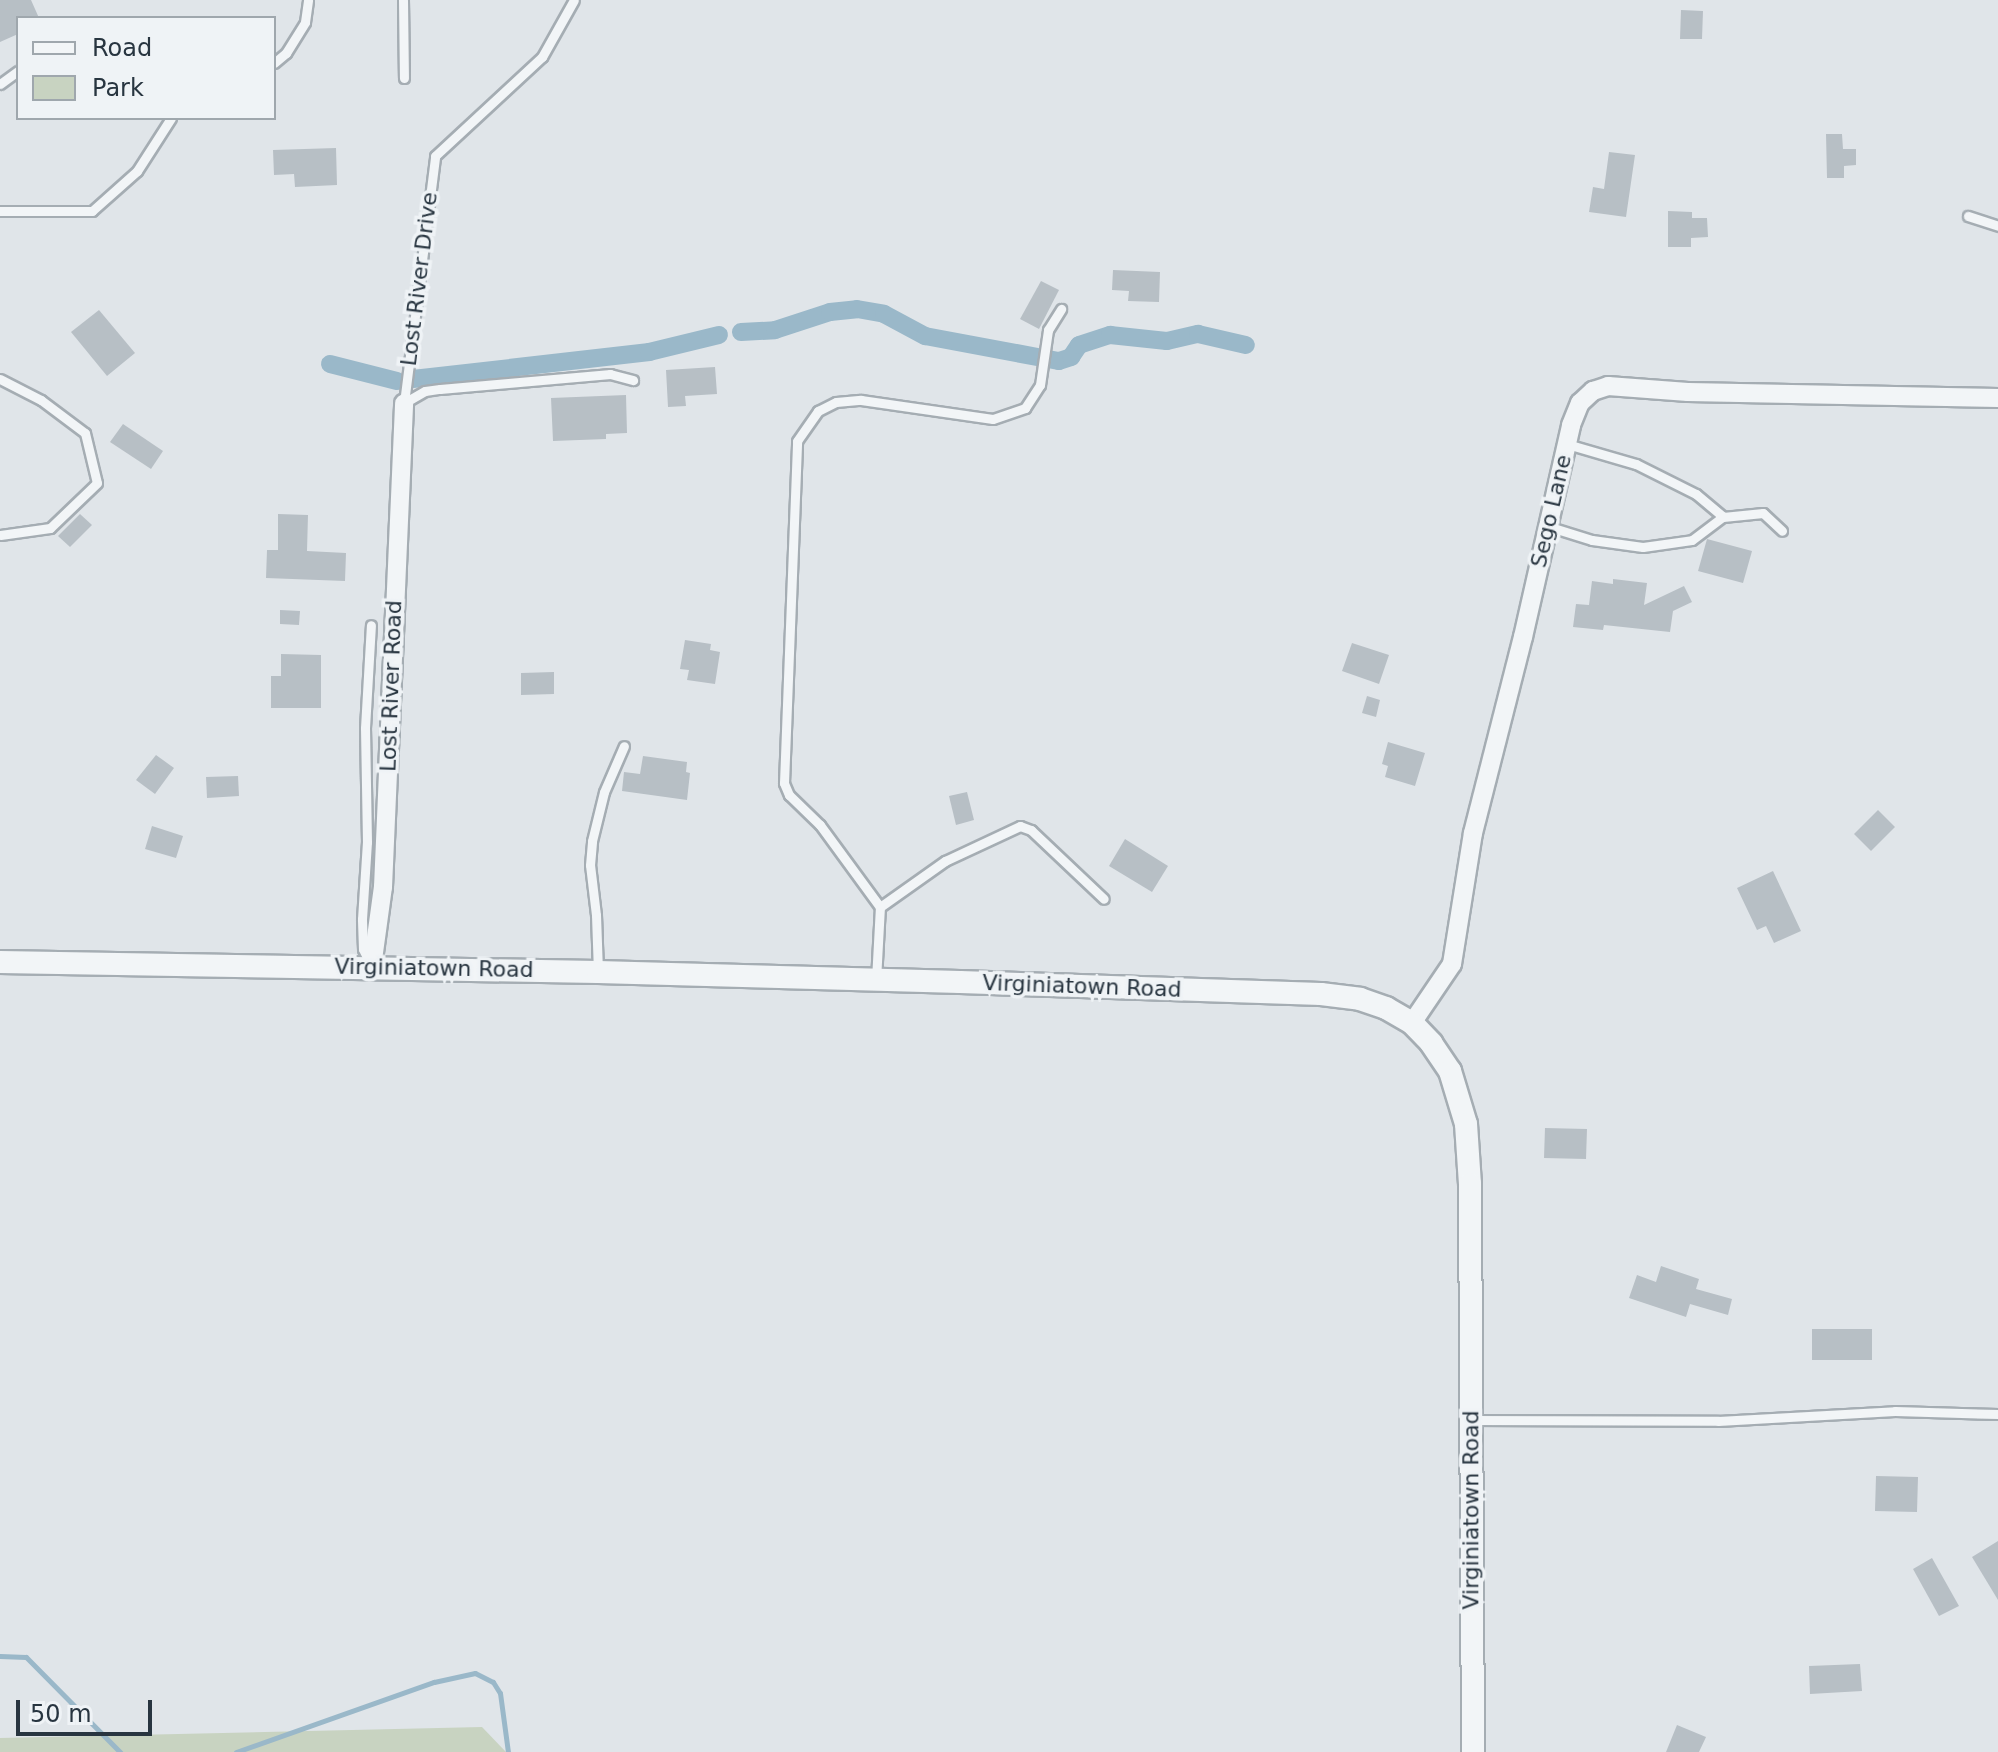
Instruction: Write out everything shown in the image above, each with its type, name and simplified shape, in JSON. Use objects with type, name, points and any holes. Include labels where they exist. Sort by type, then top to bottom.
[{"type":"street","name":"Sego Lane","points":[[1412,1023],[1452,964],[1473,833],[1523,637],[1567,444],[1580,403],[1593,391],[1608,386],[1688,392],[1998,398]]},
{"type":"street","name":"Lost River Road","points":[[372,967],[383,887],[404,403]]},
{"type":"street","name":"Virginiatown Road","points":[[0,962],[598,972],[1321,994],[1360,999],[1386,1008],[1412,1023],[1431,1043],[1450,1071],[1466,1124],[1470,1184],[1473,1752]]},
{"type":"lane","points":[[276,61],[286,53],[305,22],[308,0]]},
{"type":"lane","points":[[403,0],[404,78]]},
{"type":"lane","name":"Lost River Drive","points":[[404,403],[435,156],[542,57],[574,0]]},
{"type":"lane","points":[[0,211],[92,211],[137,171],[170,120]]},
{"type":"lane","points":[[1968,216],[1998,226]]},
{"type":"lane","points":[[876,980],[880,907],[820,825],[789,795],[784,783],[797,441],[818,411],[836,402],[861,400],[993,419],[1025,408],[1040,385],[1048,330],[1061,309]]},
{"type":"lane","points":[[404,403],[425,391],[440,389],[610,374],[633,380]]},
{"type":"lane","points":[[0,379],[41,400],[85,433],[97,483],[50,528],[0,535]]},
{"type":"lane","points":[[1567,444],[1636,464],[1696,494],[1723,517]]},
{"type":"lane","points":[[1547,526],[1592,540],[1643,547],[1692,540],[1723,517],[1763,513],[1782,531]]},
{"type":"lane","points":[[371,625],[365,728],[368,788],[362,919],[363,949],[372,967]]},
{"type":"lane","points":[[598,972],[590,865],[592,841],[604,792],[624,746]]},
{"type":"lane","points":[[880,907],[945,861],[1020,826],[1031,830],[1104,899]]},
{"type":"lane","points":[[1471,1420],[1718,1421],[1895,1411],[1998,1414]]},
{"type":"green space","points":[[482,1727],[506,1752],[0,1752],[0,1738]]},
{"type":"building","points":[[0,0],[31,0],[38,16],[16,16],[16,35],[0,42]]},
{"type":"building","points":[[1681,10],[1703,11],[1702,39],[1680,39]]},
{"type":"building","points":[[1826,134],[1842,134],[1843,149],[1856,149],[1856,165],[1844,166],[1844,178],[1827,178]]},
{"type":"building","points":[[336,148],[337,185],[295,187],[294,174],[274,175],[273,150]]},
{"type":"building","points":[[1609,152],[1635,155],[1626,217],[1589,212],[1593,187],[1604,189]]},
{"type":"building","points":[[1668,211],[1692,212],[1692,218],[1707,218],[1708,237],[1691,238],[1691,247],[1668,247]]},
{"type":"building","points":[[1113,270],[1160,272],[1159,302],[1128,301],[1129,291],[1112,290]]},
{"type":"building","points":[[1041,281],[1059,290],[1039,329],[1020,319]]},
{"type":"building","points":[[99,310],[135,353],[107,376],[71,332]]},
{"type":"building","points":[[715,367],[717,394],[685,396],[686,406],[668,407],[666,370]]},
{"type":"building","points":[[626,395],[627,433],[606,434],[606,439],[553,441],[551,398]]},
{"type":"building","points":[[123,424],[163,451],[151,469],[110,442]]},
{"type":"building","points":[[80,514],[92,525],[70,547],[58,536]]},
{"type":"building","points":[[278,514],[308,515],[307,551],[346,553],[345,581],[266,578],[267,550],[278,550]]},
{"type":"building","points":[[1707,539],[1752,551],[1743,583],[1698,571]]},
{"type":"building","points":[[1613,579],[1647,583],[1644,605],[1684,586],[1692,602],[1673,611],[1670,632],[1604,625],[1603,630],[1573,627],[1576,604],[1589,605],[1592,581],[1613,584]]},
{"type":"building","points":[[280,610],[300,611],[299,625],[280,624]]},
{"type":"building","points":[[685,640],[711,644],[710,650],[720,652],[715,684],[687,680],[689,670],[680,669]]},
{"type":"building","points":[[1352,643],[1389,655],[1379,684],[1342,671]]},
{"type":"building","points":[[281,654],[321,655],[321,708],[271,708],[271,676],[281,676]]},
{"type":"building","points":[[554,672],[554,694],[521,695],[521,673]]},
{"type":"building","points":[[1367,696],[1380,700],[1376,717],[1362,713]]},
{"type":"building","points":[[1388,742],[1425,753],[1415,786],[1385,777],[1388,766],[1382,764]]},
{"type":"building","points":[[156,755],[174,768],[155,794],[136,780]]},
{"type":"building","points":[[643,756],[687,762],[686,772],[690,773],[687,800],[622,791],[624,772],[640,774]]},
{"type":"building","points":[[238,776],[239,796],[207,798],[206,777]]},
{"type":"building","points":[[967,792],[974,820],[956,825],[949,796]]},
{"type":"building","points":[[1878,810],[1895,827],[1871,851],[1854,834]]},
{"type":"building","points":[[152,826],[183,836],[176,858],[145,849]]},
{"type":"building","points":[[1125,839],[1168,866],[1152,892],[1109,866]]},
{"type":"building","points":[[1773,871],[1801,931],[1774,943],[1766,926],[1757,930],[1737,888]]},
{"type":"building","points":[[1545,1128],[1587,1129],[1586,1159],[1544,1158]]},
{"type":"building","points":[[1661,1266],[1699,1279],[1696,1289],[1732,1299],[1728,1315],[1690,1304],[1686,1317],[1629,1298],[1637,1275],[1656,1282]]},
{"type":"building","points":[[1812,1329],[1872,1329],[1872,1360],[1812,1360]]},
{"type":"building","points":[[1876,1476],[1918,1477],[1917,1512],[1875,1511]]},
{"type":"building","points":[[1998,1541],[1998,1600],[1972,1557]]},
{"type":"building","points":[[1932,1558],[1959,1606],[1939,1616],[1913,1569]]},
{"type":"building","points":[[1860,1664],[1862,1691],[1810,1694],[1809,1666]]},
{"type":"building","points":[[1677,1725],[1706,1737],[1699,1752],[1666,1752]]},
{"type":"waterway","points":[[741,332],[775,330],[830,312],[857,309],[884,314],[925,336],[1059,361],[1071,357],[1079,345],[1110,335],[1167,341],[1198,334],[1246,345]]},
{"type":"waterway","points":[[413,379],[649,352],[719,335]]},
{"type":"waterway","points":[[330,364],[397,381]]},
{"type":"waterway","points":[[0,1656],[26,1657],[120,1752]]},
{"type":"waterway","points":[[236,1752],[434,1682],[475,1673],[493,1682],[500,1693],[508,1752]]}]
